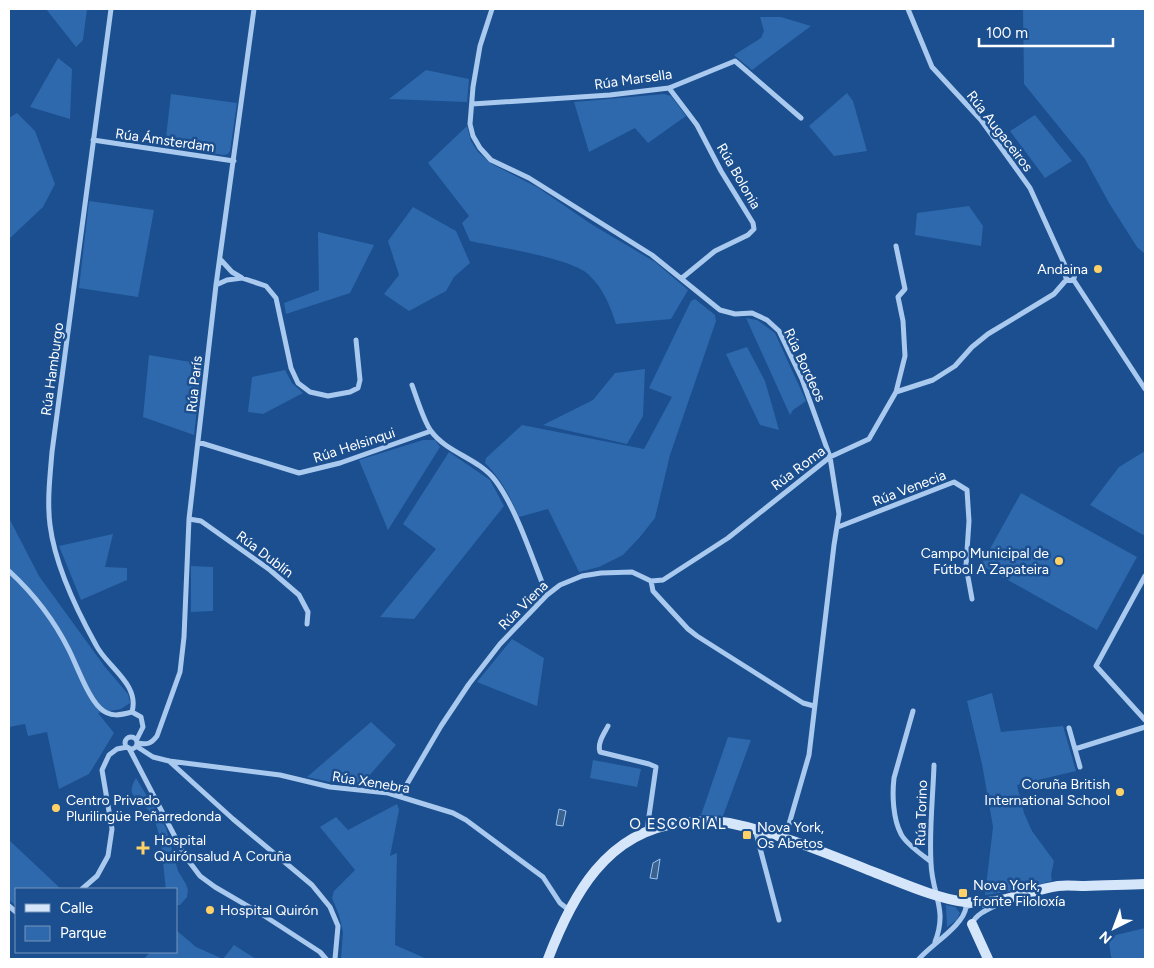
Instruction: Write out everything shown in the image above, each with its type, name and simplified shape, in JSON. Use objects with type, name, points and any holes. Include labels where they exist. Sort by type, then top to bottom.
[{"type":"main road","points":[[548,959],[569,910],[582,888],[605,859],[618,848],[647,830],[693,821],[727,823],[755,829],[785,838],[936,894],[964,902],[984,903],[1006,900],[1058,886],[1145,884]]},
{"type":"main road","points":[[972,924],[988,959]]},
{"type":"street","name":"Rúa Hamburgo","points":[[111,9],[52,452],[49,485],[50,523],[55,552],[65,580],[97,648],[133,694],[134,705],[132,712],[141,718],[143,727],[137,743]]},
{"type":"street","name":"Rúa París","points":[[137,743],[146,745],[157,736],[180,672],[184,637],[188,519],[216,285],[254,9]]},
{"type":"street","name":"Rúa Bordeos","points":[[492,9],[480,46],[470,124],[473,136],[480,148],[491,160],[530,178],[652,255],[720,310],[735,314],[752,313],[767,320],[779,331],[802,379],[830,457],[839,514],[838,527],[834,545],[809,755],[785,838]]},
{"type":"street","name":"Rúa Augaceiros","points":[[908,9],[932,67],[981,120],[1030,188],[1068,272],[1066,275],[1070,279]]},
{"type":"street","name":"Rúa Marsella","points":[[472,104],[610,95],[669,88],[735,61],[802,118]]},
{"type":"street","name":"Rúa Bolonia","points":[[669,88],[697,124],[721,171],[753,222],[754,229],[715,251],[682,278]]},
{"type":"street","name":"Rúa Ámsterdam","points":[[93,140],[234,161]]},
{"type":"street","name":"Rúa Roma","points":[[651,581],[663,580],[728,538],[830,457],[869,439],[896,392],[904,356],[903,320],[898,297],[905,289],[896,246]]},
{"type":"street","points":[[220,259],[232,272],[242,278],[266,286],[276,298],[291,368],[298,383],[310,392],[328,396],[350,392],[358,388],[360,380],[356,340]]},
{"type":"street","points":[[216,285],[228,280],[242,278]]},
{"type":"street","points":[[896,392],[933,380],[955,366],[972,347],[988,334],[1054,294],[1070,279],[1145,389]]},
{"type":"street","points":[[412,385],[431,431],[447,445],[482,467],[494,479],[512,508],[547,595]]},
{"type":"street","name":"Rúa Helsinqui","points":[[198,442],[299,473],[340,463],[431,431]]},
{"type":"street","name":"Rúa Venecia","points":[[838,527],[954,482],[967,490],[969,520],[966,566],[972,599]]},
{"type":"street","name":"Rúa Dublín","points":[[188,519],[201,521],[270,570],[299,595],[308,612],[307,624]]},
{"type":"street","points":[[9,571],[32,594],[48,614],[100,708],[115,716],[132,712]]},
{"type":"street","name":"Rúa Viena","points":[[400,796],[441,726],[469,684],[500,644],[547,595],[560,585],[582,576],[601,573],[632,572],[651,581]]},
{"type":"street","points":[[1145,576],[1096,666],[1145,720]]},
{"type":"street","points":[[651,581],[652,591],[697,636],[803,703],[814,706]]},
{"type":"street","name":"Rúa Torino","points":[[913,711],[894,778],[896,821],[901,836],[930,861]]},
{"type":"street","points":[[608,726],[601,739],[598,749],[600,752],[656,767],[647,830]]},
{"type":"street","points":[[1075,749],[1145,727]]},
{"type":"street","points":[[1069,728],[1080,767]]},
{"type":"street","points":[[83,888],[97,876],[108,856],[112,829],[102,770],[109,755],[117,749],[128,748],[137,743],[134,737],[128,738],[125,743],[128,748],[185,856],[200,876],[320,952],[326,959]]},
{"type":"street","name":"Rúa Xenebra","points":[[137,743],[153,757],[271,774],[330,787],[373,791],[400,796],[453,813],[466,820],[543,878],[560,903],[569,910]]},
{"type":"street","points":[[168,760],[233,819],[312,886],[330,907],[338,926],[335,959]]},
{"type":"street","name":"Rúa Torino","points":[[934,765],[930,861],[933,884],[941,909],[941,918],[935,942]]},
{"type":"street","points":[[755,829],[779,920]]},
{"type":"street","points":[[972,924],[979,915],[1006,900]]},
{"type":"street","points":[[919,959],[935,942],[959,922],[964,916],[968,905],[984,903]]},
{"type":"street","points":[[966,910],[972,924]]},
{"type":"green space","points":[[46,9],[87,9],[83,40],[76,47]]},
{"type":"green space","points":[[1023,9],[1145,9],[1145,254],[1137,247],[1109,203],[1085,159],[1024,84]]},
{"type":"green space","points":[[760,17],[781,17],[811,26],[752,70],[734,55],[761,38],[764,31]]},
{"type":"green space","points":[[58,58],[72,69],[70,119],[30,107]]},
{"type":"green space","points":[[426,70],[469,79],[467,102],[389,99]]},
{"type":"green space","points":[[847,93],[853,101],[867,151],[834,156],[809,126]]},
{"type":"green space","points":[[171,94],[237,103],[228,154],[165,146]]},
{"type":"green space","points":[[664,94],[671,96],[686,116],[648,143],[635,128],[589,152],[574,102]]},
{"type":"green space","points":[[17,113],[35,131],[55,184],[43,207],[9,239],[9,118]]},
{"type":"green space","points":[[1035,115],[1072,161],[1045,178],[1010,131]]},
{"type":"green space","points":[[467,126],[471,141],[478,152],[492,164],[537,187],[591,224],[655,262],[688,290],[671,319],[616,324],[602,291],[588,274],[579,268],[550,258],[470,241],[462,223],[469,216],[428,163]]},
{"type":"green space","points":[[89,201],[154,210],[138,297],[79,288]]},
{"type":"green space","points":[[969,206],[983,226],[981,246],[915,235],[917,213]]},
{"type":"green space","points":[[413,207],[456,231],[470,263],[454,277],[446,291],[409,311],[384,294],[399,275],[388,241]]},
{"type":"green space","points":[[318,232],[374,245],[350,293],[286,314],[284,303],[319,290]]},
{"type":"green space","points":[[695,299],[715,315],[716,321],[670,455],[655,518],[623,555],[599,567],[579,572],[548,509],[519,517],[505,488],[485,463],[486,458],[522,425],[644,449],[672,397],[649,388],[691,301]]},
{"type":"green space","points":[[746,318],[757,320],[775,333],[806,401],[793,410],[790,415]]},
{"type":"green space","points":[[747,347],[765,381],[779,430],[760,425],[726,354]]},
{"type":"green space","points":[[149,355],[202,364],[194,435],[143,417]]},
{"type":"green space","points":[[645,369],[643,416],[627,444],[543,425],[593,400],[615,373]]},
{"type":"green space","points":[[285,370],[292,383],[303,393],[263,414],[248,412],[252,377]]},
{"type":"green space","points":[[423,440],[435,440],[440,447],[388,530],[359,460]]},
{"type":"green space","points":[[1145,451],[1145,536],[1090,505],[1119,467]]},
{"type":"green space","points":[[449,452],[490,480],[504,506],[414,619],[380,617],[436,549],[403,524]]},
{"type":"green space","name":"Campo Municipal de Fútbol A Zapateira","points":[[1021,493],[1137,557],[1097,630],[981,565]]},
{"type":"green space","points":[[9,518],[39,576],[105,667],[128,694],[130,703],[121,709],[98,713],[114,733],[89,774],[59,789],[47,732],[28,736],[25,724],[9,727]]},
{"type":"green space","points":[[113,534],[105,567],[127,568],[127,580],[81,600],[59,546]]},
{"type":"green space","points":[[191,566],[213,567],[213,611],[191,612]]},
{"type":"green space","points":[[512,639],[544,658],[537,706],[477,682]]},
{"type":"green space","points":[[992,693],[1001,732],[1063,726],[1076,771],[1017,785],[1024,813],[1032,831],[1054,861],[1051,875],[1052,881],[1013,891],[985,895],[993,827],[982,764],[967,701]]},
{"type":"green space","points":[[371,722],[396,745],[361,785],[335,783],[307,777]]},
{"type":"green space","points":[[728,737],[751,740],[723,816],[701,815]]},
{"type":"green space","points":[[593,760],[641,769],[637,787],[590,778]]},
{"type":"green space","points":[[136,778],[166,828],[178,871],[188,890],[187,897],[180,905],[178,905],[178,888],[166,888],[161,845],[155,822],[146,808],[143,799],[138,795],[135,797],[132,793],[132,786]]},
{"type":"green space","points":[[397,804],[399,810],[390,856],[397,853],[395,945],[427,959],[341,959],[343,932],[332,898],[334,891],[355,870],[320,827],[336,817],[348,830]]},
{"type":"green space","points":[[9,840],[60,888],[15,888],[15,905],[9,900]]},
{"type":"green space","points":[[946,905],[955,907],[960,913],[957,920],[947,927]]},
{"type":"green space","points":[[1145,928],[1145,959],[1113,959],[1111,957],[1109,942],[1116,935]]},
{"type":"green space","points":[[178,932],[196,947],[223,959],[144,959],[149,953],[178,953]]},
{"type":"green space","points":[[234,945],[256,959],[223,959]]},
{"type":"shaded area","points":[[559,809],[566,811],[563,826],[556,825]]},
{"type":"shaded area","points":[[660,859],[657,879],[650,878],[653,863]]},
{"type":"place","name":"Andaina","points":[[1098,269]]},
{"type":"place","name":"Campo Municipal de Fútbol A Zapateira","points":[[1059,561]]},
{"type":"place","name":"Coruña British International School","points":[[1120,792]]},
{"type":"place","name":"Centro Privado Plurilingüe Peñarredonda","points":[[56,808]]},
{"type":"place","name":"Nova York, Os Abetos","points":[[747,835]]},
{"type":"place","name":"Hospital Quirónsalud A Coruña","points":[[143,848]]},
{"type":"place","name":"Nova York, fronte Filoloxía","points":[[963,893]]},
{"type":"place","name":"Hospital Quirón","points":[[210,910]]},
{"type":"district","name":"O ESCORIAL","points":[[678,824]]}]
